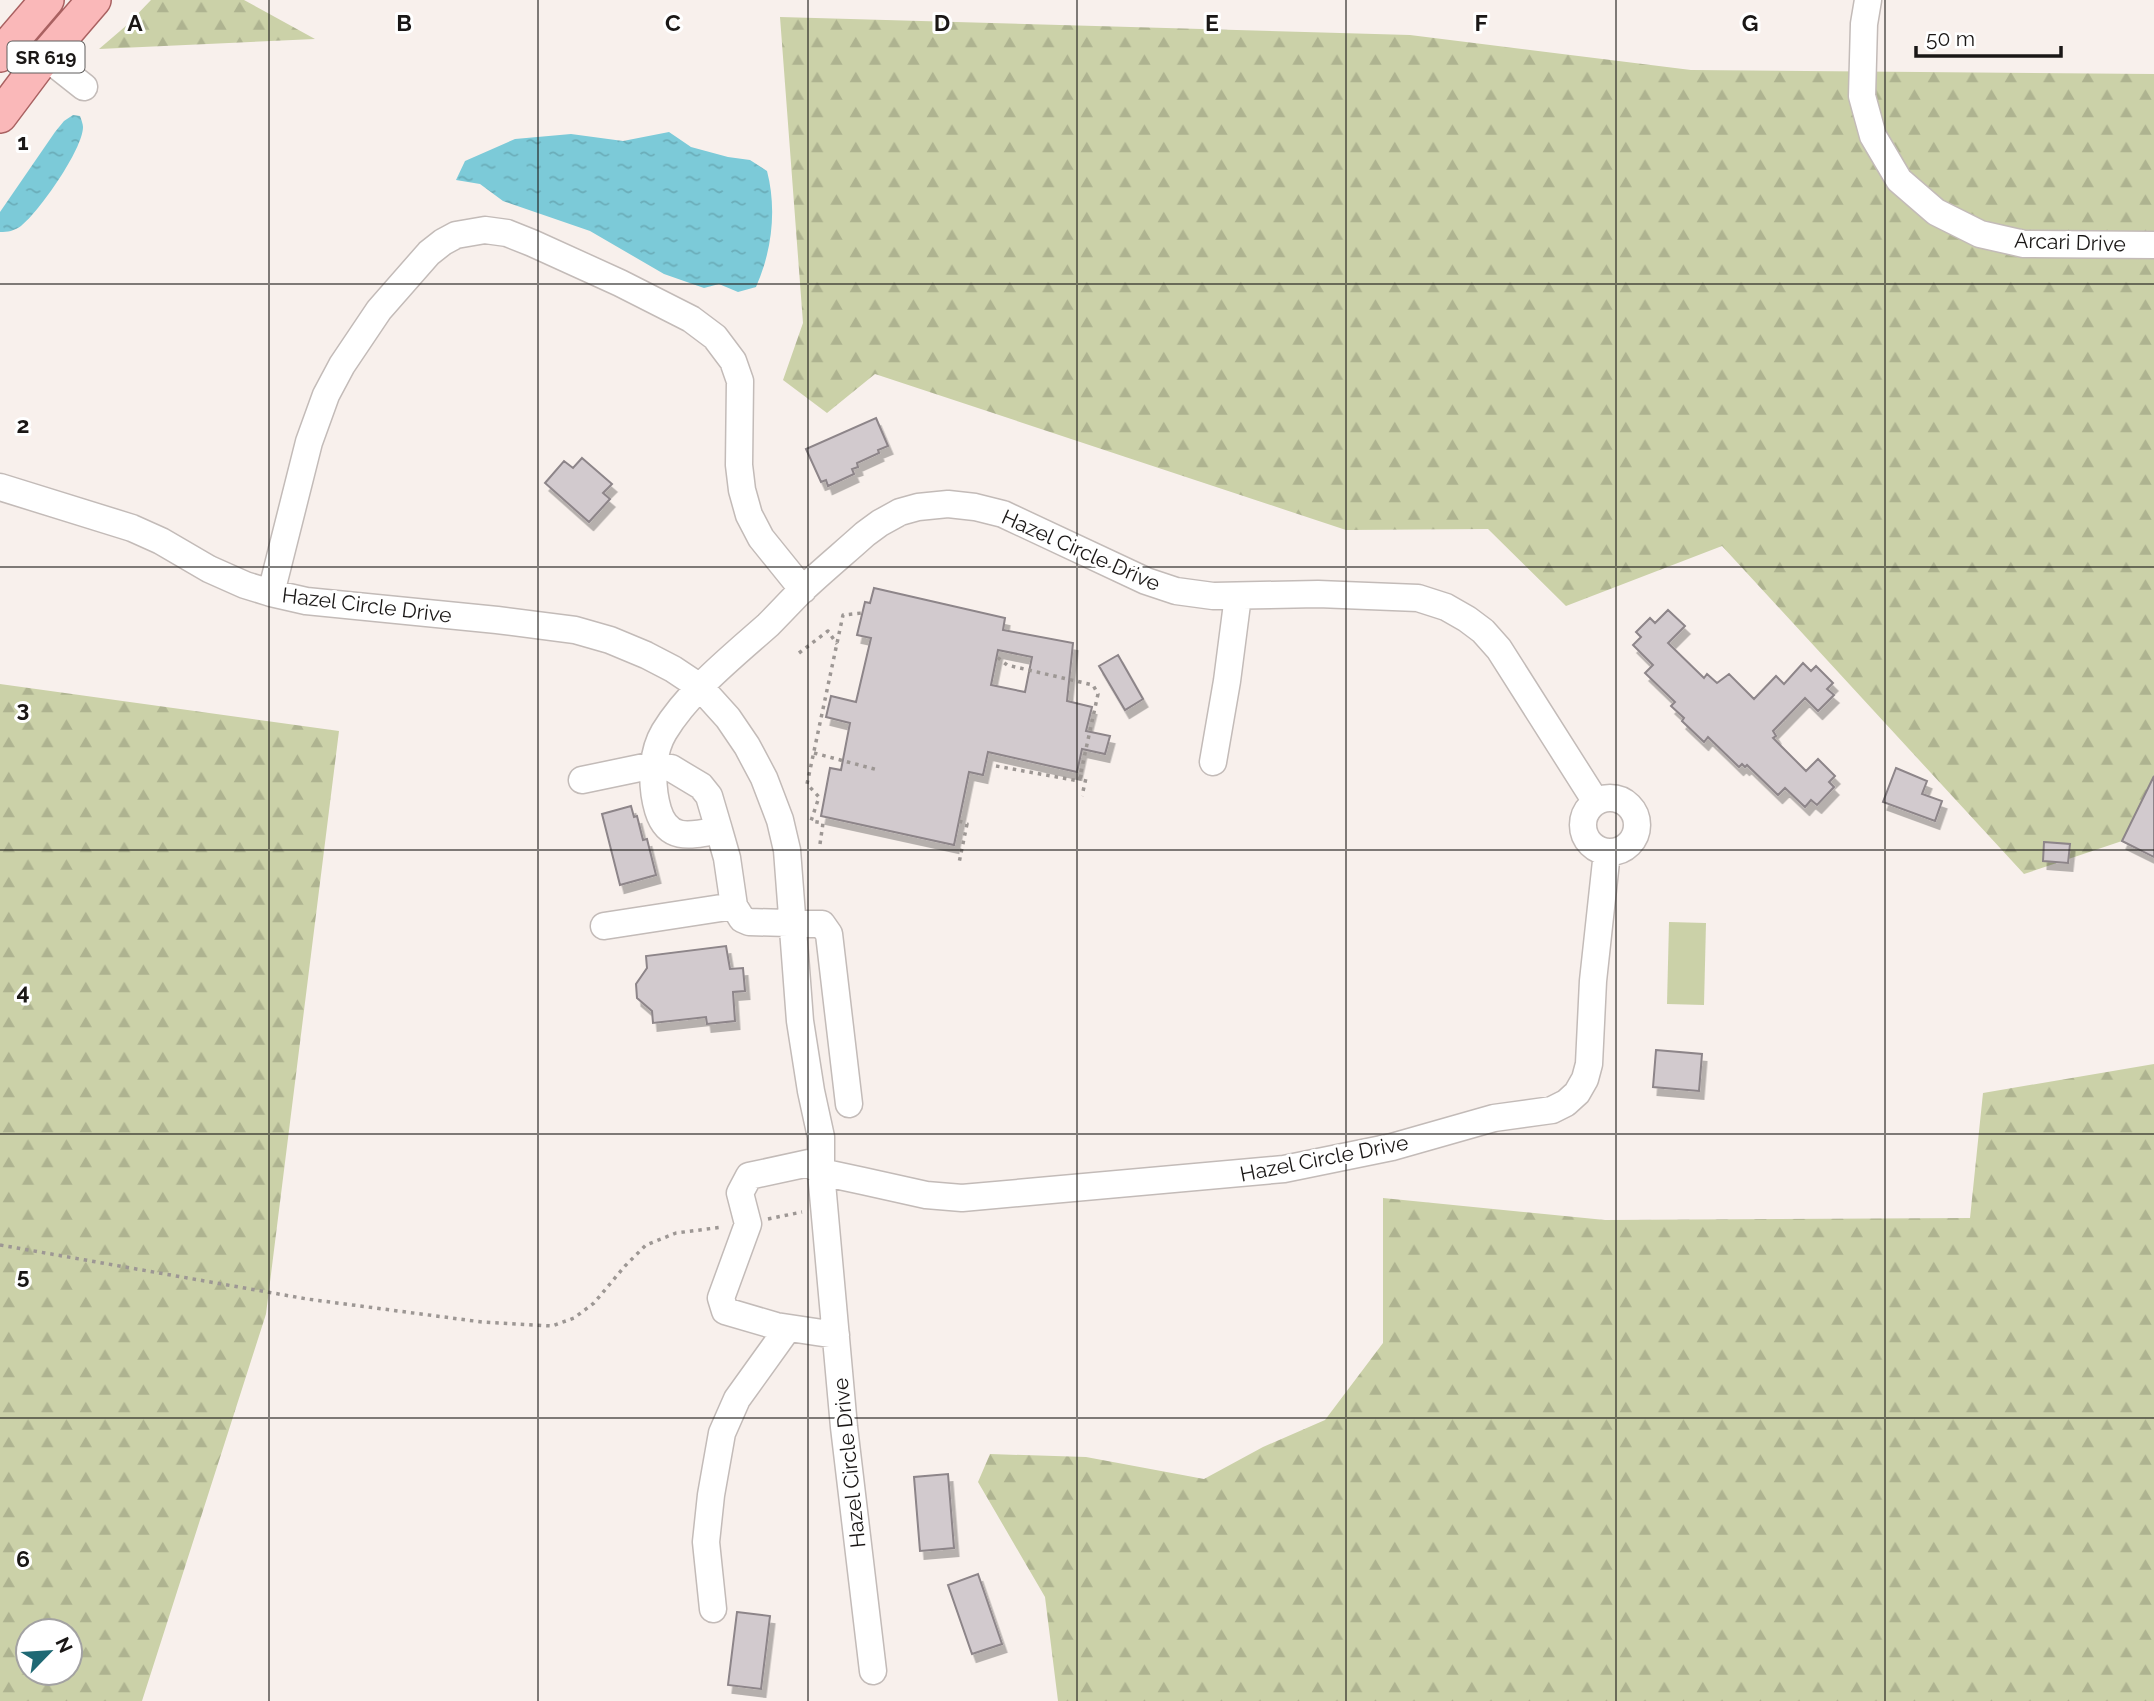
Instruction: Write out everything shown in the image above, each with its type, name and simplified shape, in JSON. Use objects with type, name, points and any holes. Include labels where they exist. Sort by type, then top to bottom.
[{"type":"main road","name":"SR 619","points":[[0,55],[47,0]]},
{"type":"main road","name":"SR 619","points":[[0,116],[94,0]]},
{"type":"street","name":"Arcari Drive","points":[[1868,0],[1864,24],[1862,96],[1873,136],[1899,180],[1937,212],[1980,234],[2024,244],[2154,245]]},
{"type":"street","points":[[46,57],[84,87]]},
{"type":"street","points":[[271,593],[309,442],[326,395],[342,365],[379,310],[429,253],[456,235],[485,230],[507,233],[533,243],[620,283],[691,320],[715,337],[733,362],[740,381],[739,465],[742,491],[749,515],[761,538],[803,590]]},
{"type":"street","name":"Hazel Circle Drive","points":[[0,487],[132,528],[161,541],[209,569],[271,593],[306,600],[496,620],[575,631],[611,640],[646,655],[700,687],[728,718],[764,778],[780,820],[787,850],[800,1021],[821,1137],[821,1172],[844,1427],[873,1671]]},
{"type":"street","name":"Hazel Circle Drive","points":[[700,687],[803,590],[880,523],[900,512],[918,507],[948,504],[975,507],[1003,514],[1146,581],[1176,591],[1213,596],[1408,596],[1446,607],[1483,631],[1499,649],[1596,802]]},
{"type":"street","points":[[1213,762],[1238,596]]},
{"type":"street","points":[[700,687],[664,732],[654,765],[653,791],[660,815],[672,831],[691,836],[719,830]]},
{"type":"street","points":[[582,780],[654,765],[671,768],[701,786],[709,796],[727,859],[734,906],[742,919],[750,922],[822,924],[829,934],[849,1104]]},
{"type":"street","points":[[1614,798],[1630,806],[1635,814],[1636,832],[1629,846],[1606,852],[1591,845],[1583,831],[1585,814],[1596,802],[1614,798]]},
{"type":"street","name":"Hazel Circle Drive","points":[[821,1172],[926,1195],[962,1198],[1284,1169],[1392,1147],[1494,1118],[1552,1110],[1577,1093],[1587,1072],[1606,852]]},
{"type":"street","points":[[604,926],[734,906]]},
{"type":"street","points":[[808,1074],[845,1069]]},
{"type":"street","points":[[821,1172],[809,1164],[749,1176],[740,1193],[748,1224],[721,1298],[725,1311],[788,1328],[836,1335]]},
{"type":"street","points":[[713,1609],[706,1542],[722,1433],[737,1399],[788,1328]]},
{"type":"path","points":[[820,844],[823,824],[811,821],[819,797],[807,784],[843,615],[862,613]]},
{"type":"path","points":[[799,653],[828,631],[837,644]]},
{"type":"path","points":[[996,766],[1079,781],[1098,694],[1093,685],[1007,665],[997,657]]},
{"type":"path","points":[[814,753],[878,770]]},
{"type":"path","points":[[1079,776],[1087,778],[1082,796]]},
{"type":"path","points":[[959,821],[967,824],[959,863]]},
{"type":"path","points":[[0,1245],[307,1299],[482,1322],[552,1326],[574,1318],[594,1303],[646,1245],[676,1233],[748,1224],[824,1207]]},
{"type":"green space","points":[[151,0],[244,0],[315,39],[99,49]]},
{"type":"green space","points":[[780,17],[1410,35],[1691,70],[2154,74],[2154,778],[2122,841],[2024,874],[1722,546],[1566,606],[1488,529],[1346,530],[875,374],[827,413],[783,380],[803,323]]},
{"type":"green space","points":[[0,684],[339,731],[266,1314],[142,1701],[0,1701]]},
{"type":"green space","points":[[1669,922],[1706,923],[1704,1005],[1667,1004]]},
{"type":"green space","points":[[2154,1064],[2154,1701],[1058,1701],[1045,1597],[978,1482],[990,1454],[1086,1457],[1204,1479],[1263,1447],[1325,1420],[1383,1343],[1383,1198],[1605,1220],[1970,1218],[1983,1093]]},
{"type":"water","points":[[73,115],[80,116],[83,127],[81,137],[59,180],[29,219],[16,229],[0,232],[0,212],[55,132]]},
{"type":"water","points":[[669,132],[691,147],[750,160],[767,171],[772,200],[771,230],[766,259],[756,287],[738,292],[719,284],[704,288],[664,274],[590,231],[503,201],[480,184],[456,180],[465,161],[515,139],[571,134],[623,141]]},
{"type":"building","points":[[876,418],[888,446],[857,463],[858,467],[852,469],[854,474],[828,486],[826,480],[821,482],[806,449]]},
{"type":"building","points":[[582,458],[612,484],[603,493],[610,499],[589,522],[545,483],[564,461],[573,468]]},
{"type":"building","points":[[874,588],[1005,618],[1003,630],[1073,643],[1067,701],[1092,707],[1086,731],[1110,736],[1105,754],[1082,749],[1077,772],[988,752],[983,775],[969,772],[954,845],[821,816],[830,768],[841,770],[850,723],[826,717],[831,696],[856,702],[871,638],[857,635],[865,602],[870,603]],"holes":[[[998,650],[1032,657],[1025,692],[991,685]]]},
{"type":"building","points":[[1668,610],[1685,626],[1668,643],[1704,678],[1707,674],[1717,683],[1729,674],[1754,699],[1776,676],[1784,684],[1803,663],[1811,671],[1816,666],[1833,683],[1827,689],[1834,695],[1818,711],[1805,698],[1773,731],[1776,736],[1773,738],[1806,771],[1818,759],[1835,776],[1829,782],[1834,787],[1817,805],[1811,800],[1805,807],[1785,788],[1778,795],[1747,765],[1745,767],[1742,764],[1739,767],[1708,737],[1704,742],[1671,706],[1675,702],[1645,673],[1653,665],[1633,645],[1641,637],[1636,632],[1650,618],[1655,623]]},
{"type":"building","points":[[1118,655],[1143,699],[1125,710],[1099,666]]},
{"type":"building","points":[[1896,768],[1927,781],[1922,794],[1942,801],[1935,821],[1883,802]]},
{"type":"building","points":[[2154,776],[2154,857],[2122,841]]},
{"type":"building","points":[[631,806],[634,817],[637,816],[643,840],[647,839],[656,875],[620,885],[602,814]]},
{"type":"building","points":[[2044,842],[2070,844],[2068,863],[2043,861]]},
{"type":"building","points":[[726,946],[730,969],[743,968],[745,991],[733,992],[735,1021],[707,1024],[706,1017],[653,1023],[652,1011],[637,998],[636,984],[647,968],[646,956]]},
{"type":"building","points":[[1656,1050],[1702,1054],[1699,1091],[1653,1087]]},
{"type":"building","points":[[948,1474],[954,1548],[920,1551],[914,1477]]},
{"type":"building","points":[[978,1574],[1002,1644],[972,1654],[948,1585]]},
{"type":"building","points":[[737,1612],[770,1616],[761,1689],[728,1685]]}]
